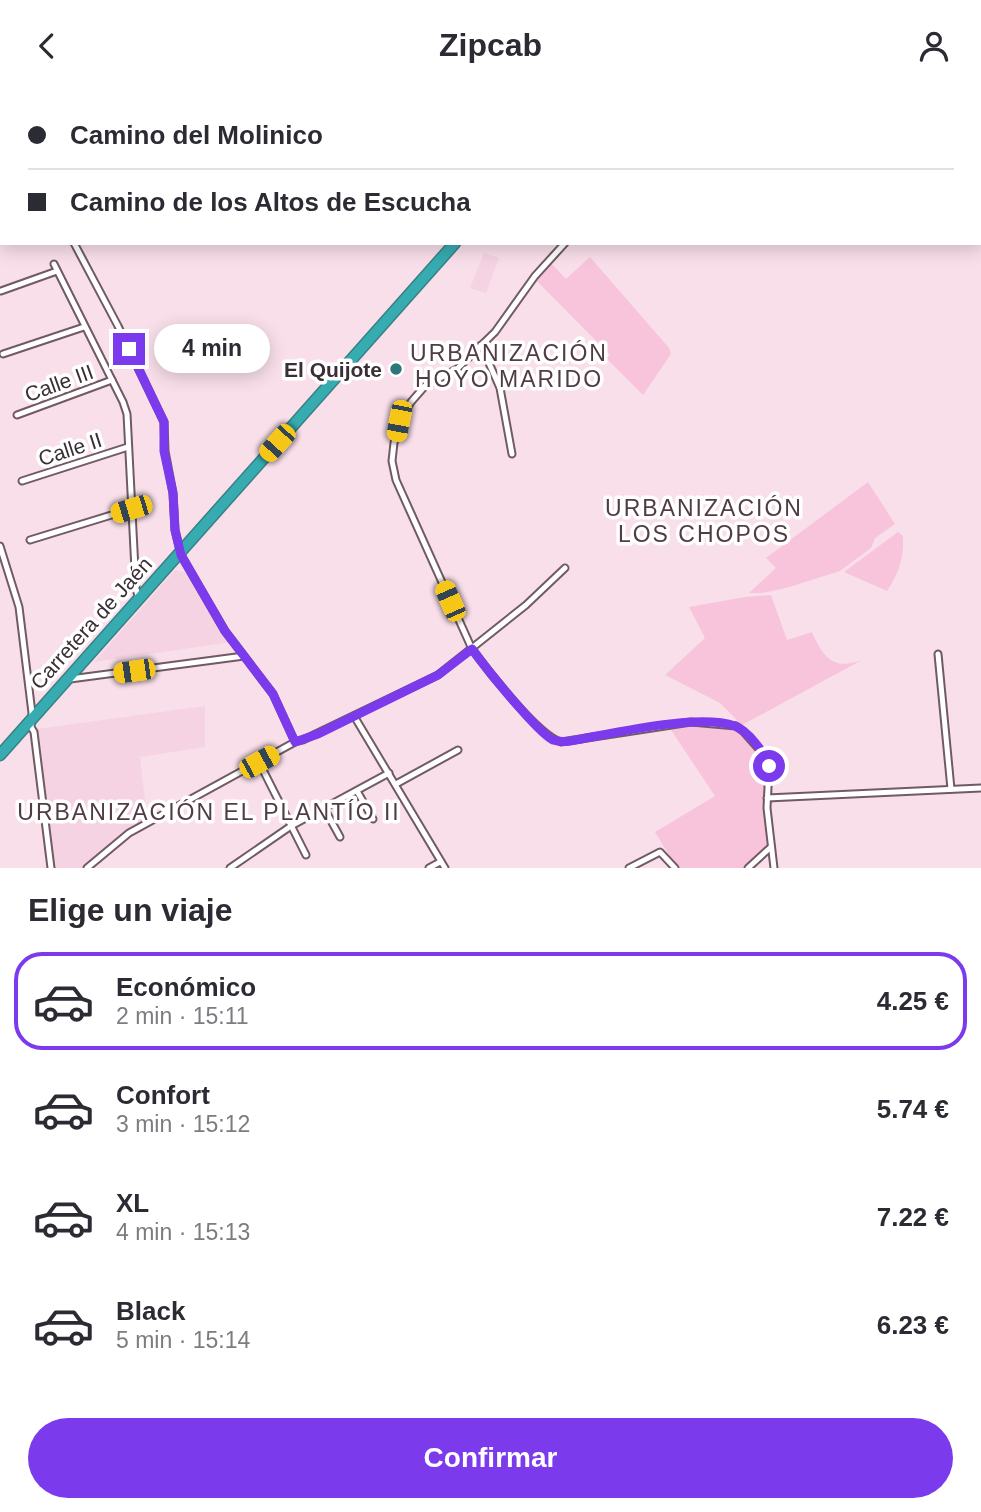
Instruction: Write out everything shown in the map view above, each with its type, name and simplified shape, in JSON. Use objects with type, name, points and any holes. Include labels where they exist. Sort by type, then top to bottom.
[{"type":"highway","name":"Carretera de Jaén","points":[[4,750],[31,723],[67,679],[453,245]]},
{"type":"street","points":[[75,245],[164,422],[164,451],[180,552],[208,603],[273,694],[295,742]]},
{"type":"street","points":[[563,245],[535,275],[495,332],[457,369],[441,375],[425,386],[411,402],[399,421],[392,461],[396,480],[472,649],[485,668],[547,736],[561,742],[691,722],[736,726],[743,731],[767,761],[767,798],[774,868]]},
{"type":"street","points":[[54,264],[127,414],[136,589],[139,599]]},
{"type":"street","points":[[1,291],[57,271]]},
{"type":"street","points":[[3,354],[84,327]]},
{"type":"street","points":[[481,345],[500,388],[512,454]]},
{"type":"street","name":"Calle III","points":[[17,415],[112,380]]},
{"type":"street","name":"Calle II","points":[[22,481],[128,447]]},
{"type":"street","points":[[30,540],[131,509]]},
{"type":"street","points":[[0,546],[19,607],[31,723],[51,868]]},
{"type":"street","points":[[92,867],[129,833],[295,742],[438,675],[526,605],[565,568]]},
{"type":"street","points":[[938,654],[951,789]]},
{"type":"street","points":[[67,679],[244,656]]},
{"type":"street","points":[[354,716],[445,868]]},
{"type":"street","points":[[396,785],[458,750]]},
{"type":"street","points":[[259,762],[306,855]]},
{"type":"street","points":[[230,868],[291,826],[389,773]]},
{"type":"street","points":[[767,798],[981,788]]},
{"type":"street","points":[[357,791],[373,819]]},
{"type":"street","points":[[324,808],[340,837]]},
{"type":"street","points":[[748,868],[771,847]]},
{"type":"street","points":[[629,868],[660,852],[676,868]]},
{"type":"street","points":[[429,868],[440,862]]},
{"type":"shaded area","points":[[484,253],[499,258],[486,293],[470,288]]},
{"type":"shaded area","points":[[590,257],[669,348],[671,354],[643,395],[606,358],[610,355],[535,279],[550,262],[566,279]]},
{"type":"shaded area","points":[[868,482],[895,524],[875,538],[871,548],[840,571],[786,588],[749,593],[776,568],[766,558]]},
{"type":"shaded area","points":[[898,532],[903,536],[902,558],[887,591],[844,572]]},
{"type":"shaded area","points":[[175,570],[189,573],[232,642],[94,662]]},
{"type":"shaded area","points":[[771,595],[787,640],[812,632],[825,655],[836,663],[862,660],[742,725],[720,703],[665,675],[705,638],[689,607]]},
{"type":"shaded area","points":[[205,706],[205,747],[140,757],[147,818],[82,868],[54,868],[37,729]]},
{"type":"shaded area","points":[[687,724],[737,730],[762,756],[768,769],[765,793],[768,846],[746,868],[677,868],[655,832],[715,796],[669,727]]},
{"type":"place","name":"El Quijote","points":[[396,369]]},
{"type":"district","name":"URBANIZACIÓN HOYO MARIDO","points":[[509,366]]},
{"type":"district","name":"URBANIZACIÓN LOS CHOPOS","points":[[704,521]]},
{"type":"district","name":"URBANIZACIÓN EL PLANTÍO II","points":[[209,812]]},
{"type":"route","points":[[129,349],[164,422],[164,451],[173,493],[175,530],[181,555],[225,631],[273,694],[295,742],[318,734],[438,675],[472,649],[485,668],[541,730],[554,740],[570,741],[691,722],[722,724],[736,726],[743,731],[765,756],[769,766]]}]
